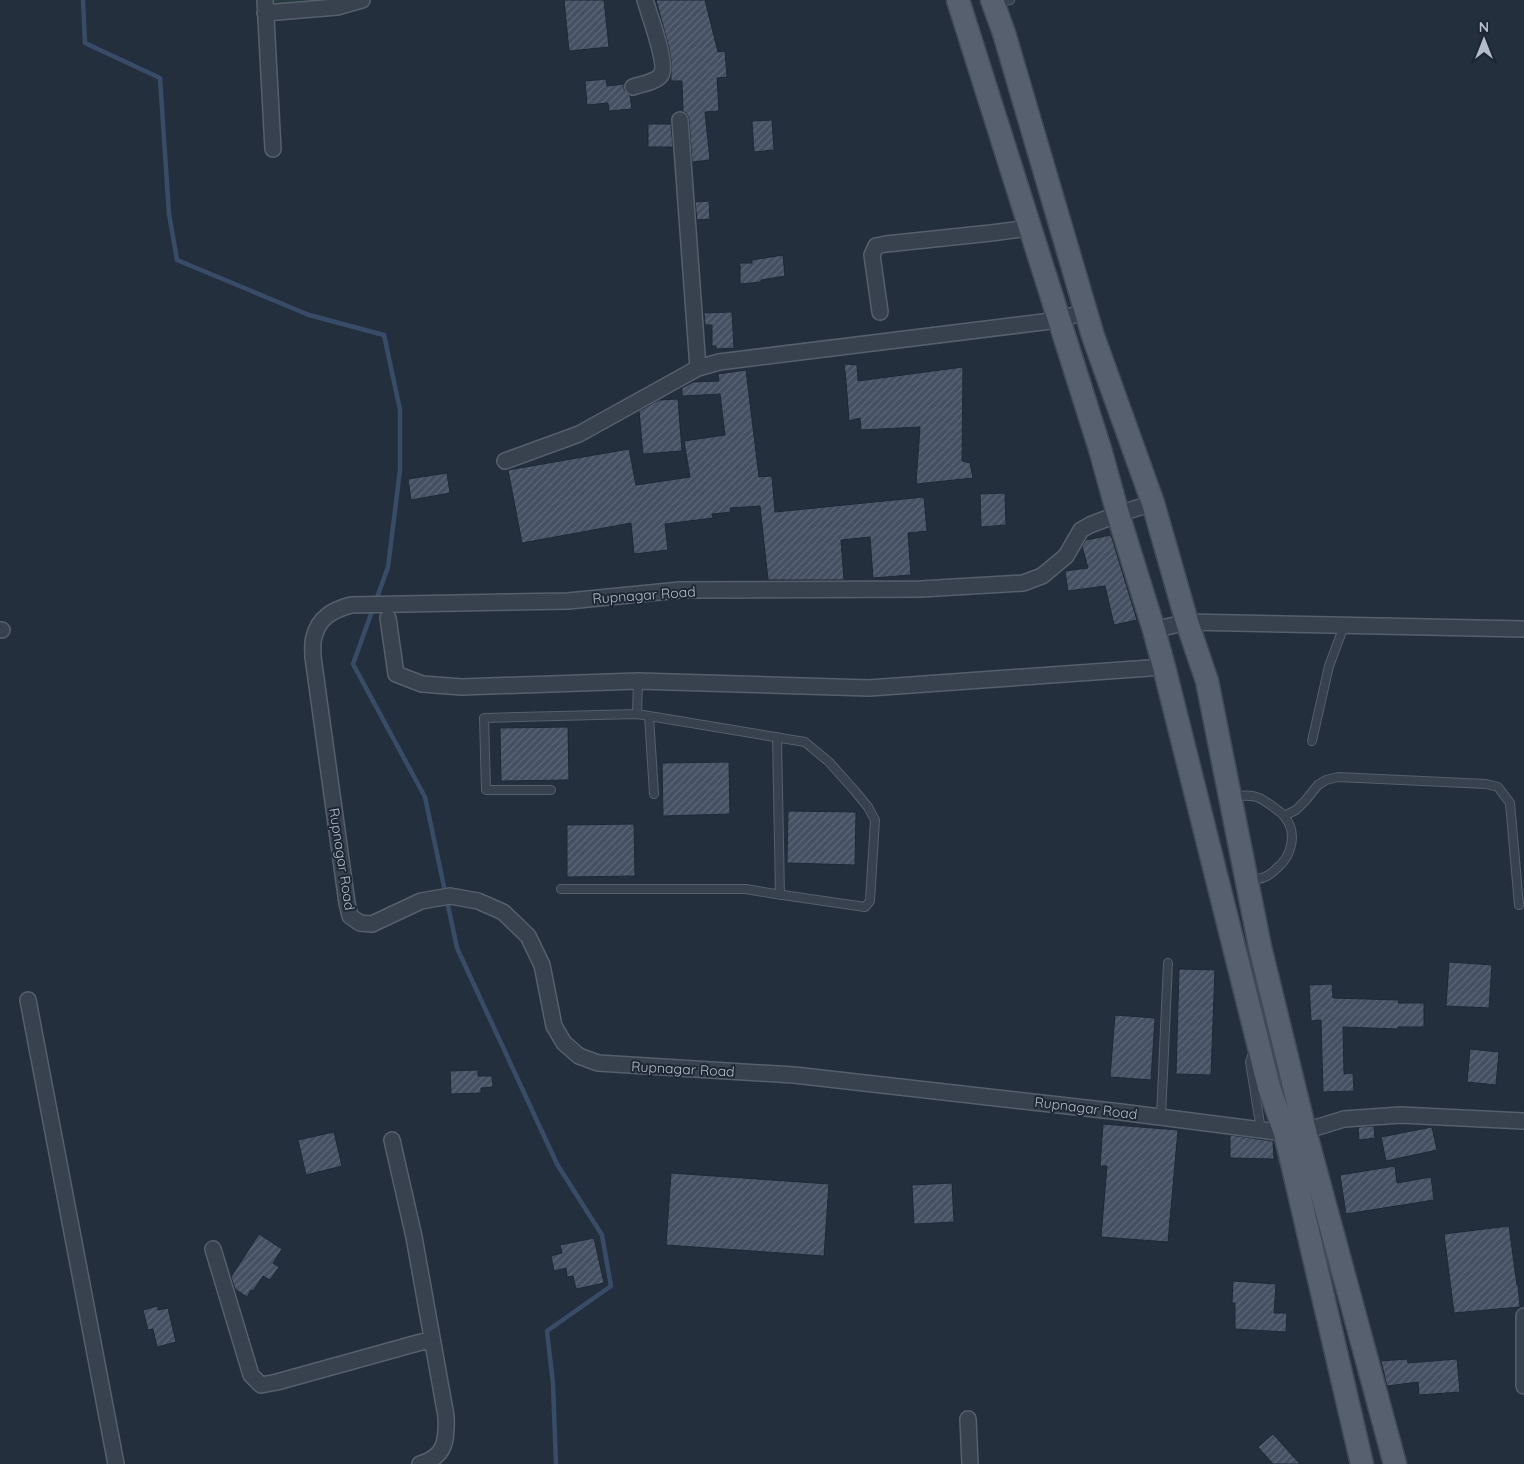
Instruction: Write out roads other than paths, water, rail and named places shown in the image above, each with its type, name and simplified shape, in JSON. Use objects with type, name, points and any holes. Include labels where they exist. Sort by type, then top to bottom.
[{"type":"main road","points":[[958,0],[1100,449],[1154,630],[1269,1087],[1295,1132],[1394,1464]]},
{"type":"main road","points":[[998,2],[1004,33],[1086,312],[1153,503],[1206,682],[1362,1464]]},
{"type":"street","points":[[273,149],[265,7],[337,7],[362,0]]},
{"type":"street","points":[[633,87],[654,80],[661,75],[664,67],[645,0]]},
{"type":"street","points":[[680,120],[698,368]]},
{"type":"street","points":[[880,312],[872,256],[876,246],[1030,228]]},
{"type":"street","points":[[505,461],[579,434],[698,368],[719,362],[1059,320],[1086,312]]},
{"type":"street","name":"Rupnagar Road","points":[[1153,503],[1118,514],[1081,530],[1066,556],[1042,576],[1023,583],[921,589],[680,590],[568,601],[387,611],[364,604],[351,605],[334,610],[322,621],[314,637],[313,657],[347,903],[350,916],[360,923],[372,924],[421,901],[443,897],[478,902],[503,912],[528,936],[542,965],[554,1026],[564,1043],[579,1056],[598,1063],[794,1075],[1261,1130],[1295,1132]]},
{"type":"street","points":[[387,611],[396,674],[422,684],[462,687],[638,682],[869,688],[1164,667]]},
{"type":"street","points":[[1154,630],[1187,622],[1524,630]]},
{"type":"street","points":[[28,1000],[116,1464]]},
{"type":"street","points":[[1295,1132],[1344,1119],[1402,1115],[1524,1121]]},
{"type":"street","points":[[392,1140],[414,1237],[446,1416],[444,1447],[435,1457],[420,1464]]},
{"type":"street","points":[[213,1249],[251,1375],[261,1385],[278,1382],[432,1339]]},
{"type":"street","points":[[1524,1316],[1524,1386]]},
{"type":"street","points":[[968,1419],[970,1464]]},
{"type":"lane","points":[[1312,741],[1329,666],[1344,626]]},
{"type":"lane","points":[[637,714],[638,682]]},
{"type":"lane","points":[[551,790],[486,790],[484,718],[637,714],[805,742],[829,762],[868,807],[875,820],[870,901],[866,907],[780,895],[746,888],[561,889]]},
{"type":"lane","points":[[649,716],[654,794]]},
{"type":"lane","points":[[777,737],[780,895]]},
{"type":"lane","points":[[1284,816],[1296,810],[1306,801],[1318,785],[1326,780],[1338,777],[1486,784],[1498,787],[1510,803],[1519,905]]},
{"type":"lane","points":[[1230,797],[1246,795],[1259,798],[1284,816],[1290,828],[1292,841],[1289,855],[1282,865],[1267,877],[1257,879]]},
{"type":"lane","points":[[1161,1117],[1168,963]]},
{"type":"lane","points":[[1257,1039],[1250,1062],[1261,1130]]},
{"type":"waterway","points":[[83,0],[85,43],[160,78],[169,214],[177,260],[309,315],[384,335],[400,410],[400,470],[388,567],[353,664],[425,797],[457,948],[557,1164],[602,1235],[611,1286],[547,1331],[553,1384],[556,1464]]}]
